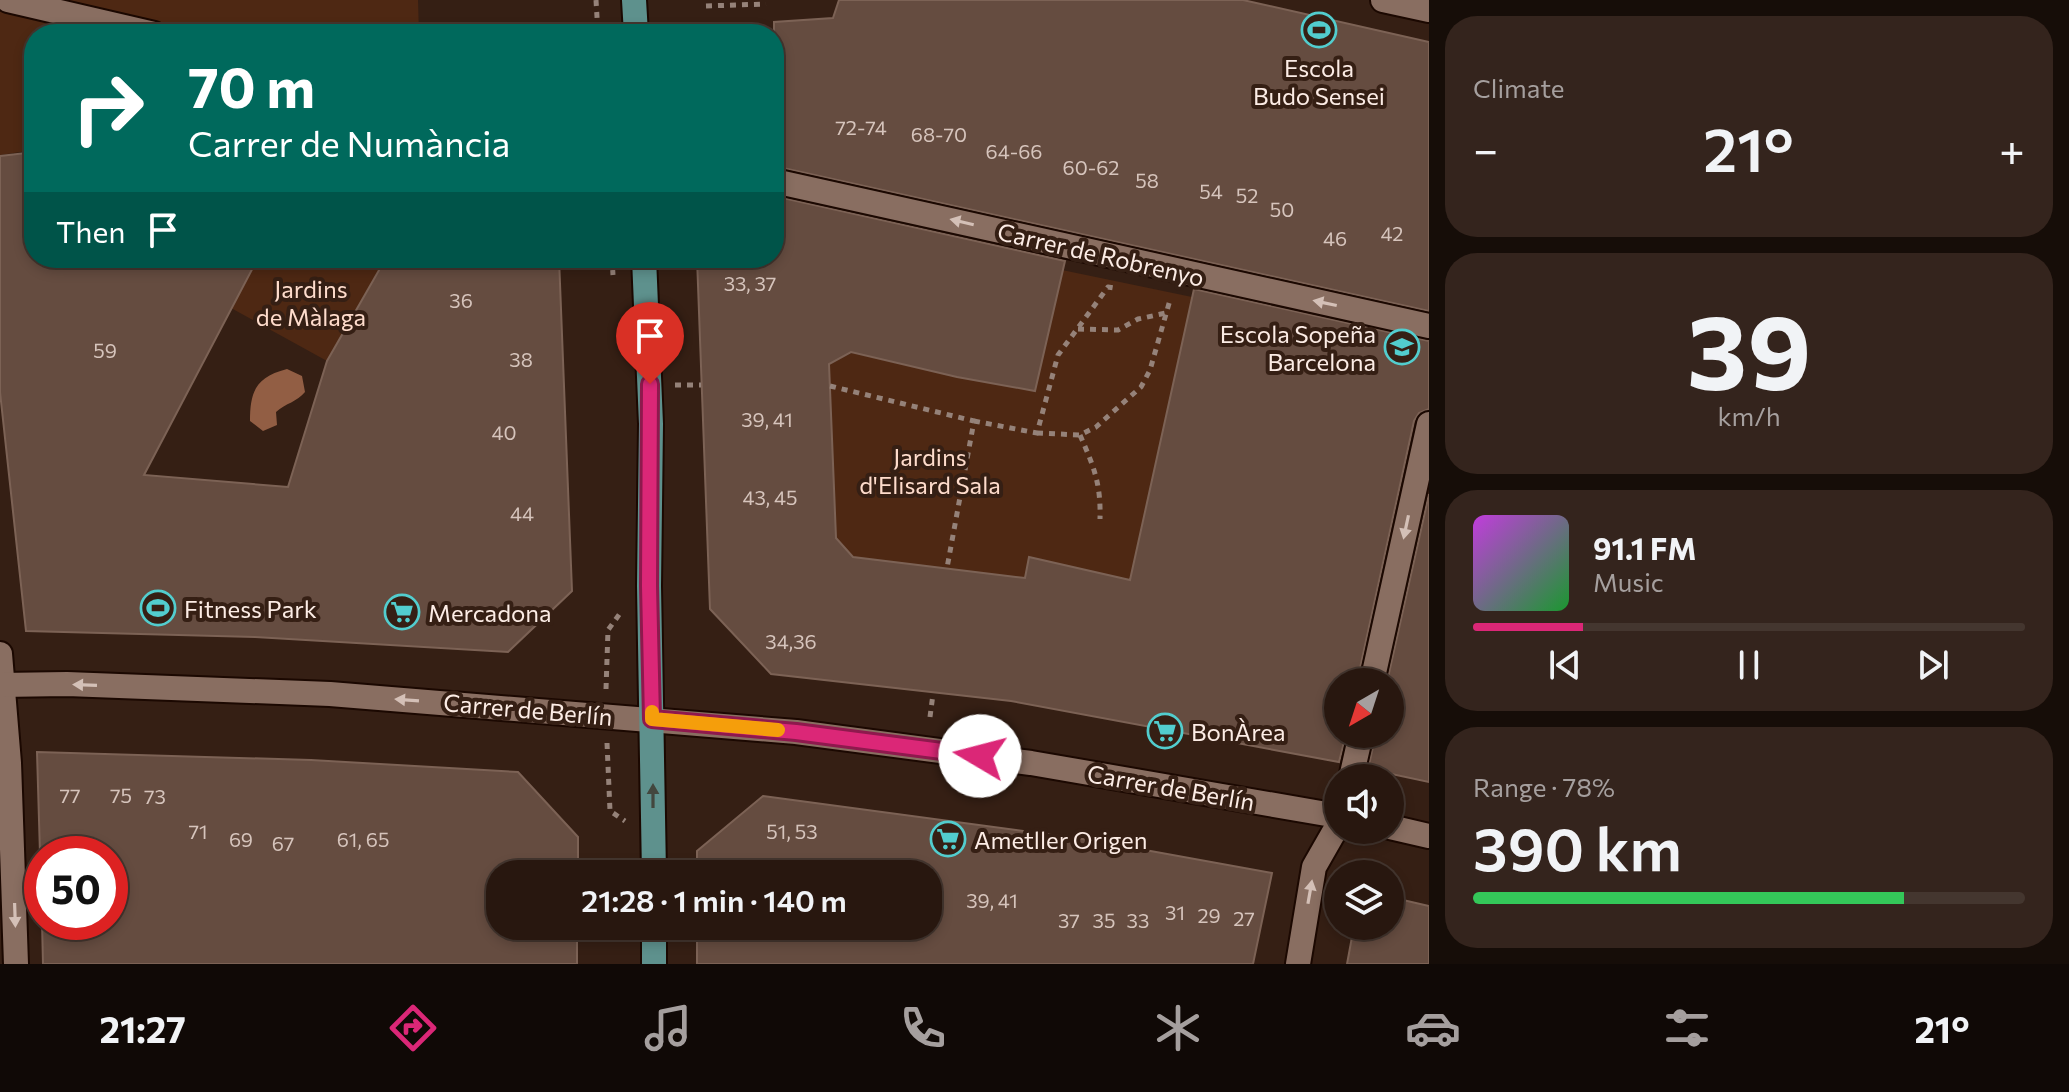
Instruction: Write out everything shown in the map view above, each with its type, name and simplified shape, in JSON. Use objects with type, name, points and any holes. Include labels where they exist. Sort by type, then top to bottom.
[{"type":"main road","points":[[634,0],[635,24]]},
{"type":"main road","points":[[644,268],[651,424],[649,586],[654,860]]},
{"type":"main road","points":[[654,940],[654,964]]},
{"type":"street","points":[[8,0],[111,24]]},
{"type":"street","points":[[1383,0],[1429,10]]},
{"type":"street","name":"Carrer de Robrenyo","points":[[784,183],[1429,326]]},
{"type":"street","points":[[1375,668],[1429,424]]},
{"type":"street","points":[[0,654],[16,964]]},
{"type":"street","name":"Carrer de Berlín","points":[[2,685],[67,684],[316,694],[796,732],[1031,763],[1324,814]]},
{"type":"street","points":[[1404,830],[1429,836]]},
{"type":"street","points":[[1298,964],[1314,867],[1327,844]]},
{"type":"path","points":[[596,0],[597,24]]},
{"type":"path","points":[[706,6],[766,4]]},
{"type":"path","points":[[613,268],[614,287]]},
{"type":"path","points":[[1037,433],[1058,355],[1108,287],[1121,289]]},
{"type":"path","points":[[830,386],[974,421],[1037,433],[1080,435],[1096,427],[1141,387],[1150,370],[1170,300]]},
{"type":"path","points":[[1078,329],[1118,330],[1138,319],[1166,313]]},
{"type":"path","points":[[947,568],[974,421]]},
{"type":"path","points":[[1080,435],[1097,473],[1101,493],[1100,519]]},
{"type":"path","points":[[625,607],[608,630],[605,716],[610,811],[625,821],[626,833]]},
{"type":"path","points":[[930,717],[933,694]]},
{"type":"green space","points":[[0,0],[418,0],[419,24],[24,24],[24,151],[0,155]]},
{"type":"green space","name":"Jardins de Màlaga","points":[[253,268],[380,268],[327,361],[231,308]]},
{"type":"green space","name":"Jardins d'Elisard Sala","points":[[1062,270],[1192,297],[1130,580],[1030,557],[1025,579],[853,557],[836,538],[829,364],[852,353],[1035,391]]},
{"type":"shaded area","points":[[287,369],[302,376],[305,392],[276,412],[277,425],[263,431],[250,421],[254,393],[268,376]]},
{"type":"building","points":[[839,0],[1243,0],[1429,42],[1429,311],[784,168],[784,24],[774,22],[833,18]]},
{"type":"building","points":[[24,153],[24,268],[253,268],[144,475],[288,487],[327,361],[380,268],[559,268],[572,591],[508,652],[255,637],[26,631],[0,392],[0,156]]},
{"type":"building","points":[[784,198],[1065,261],[1035,391],[957,377],[851,352],[829,364],[836,538],[853,557],[1025,578],[1029,557],[1130,580],[1194,289],[1429,341],[1429,409],[1419,413],[1414,421],[1360,668],[1324,668],[1324,748],[1342,748],[1339,762],[1011,701],[771,674],[710,609],[697,268],[784,268]]},
{"type":"building","points":[[1429,494],[1429,782],[1404,777],[1404,764],[1369,764],[1373,748],[1404,748],[1404,668],[1390,668]]},
{"type":"building","points":[[37,752],[311,760],[518,772],[578,837],[578,860],[486,860],[486,940],[577,940],[577,964],[43,964],[42,940],[128,940],[128,836],[39,836]]},
{"type":"building","points":[[763,796],[1090,840],[1272,873],[1253,964],[697,964],[697,940],[942,940],[942,860],[697,860],[697,851]]},
{"type":"building","points":[[1404,900],[1429,906],[1429,964],[1347,964],[1351,940],[1404,940]]},
{"type":"slow traffic","points":[[652,712],[652,719],[778,730]]},
{"type":"place","name":"Escola Budo Sensei","points":[[1319,30]]},
{"type":"place","name":"Escola Sopeña Barcelona","points":[[1402,347]]},
{"type":"place","name":"Fitness Park","points":[[158,608]]},
{"type":"place","name":"Mercadona","points":[[402,612]]},
{"type":"place","name":"BonÀrea","points":[[1165,731]]},
{"type":"place","name":"Ametller Origen","points":[[948,839]]},
{"type":"route","points":[[650,384],[652,719],[796,732],[980,756]]}]
